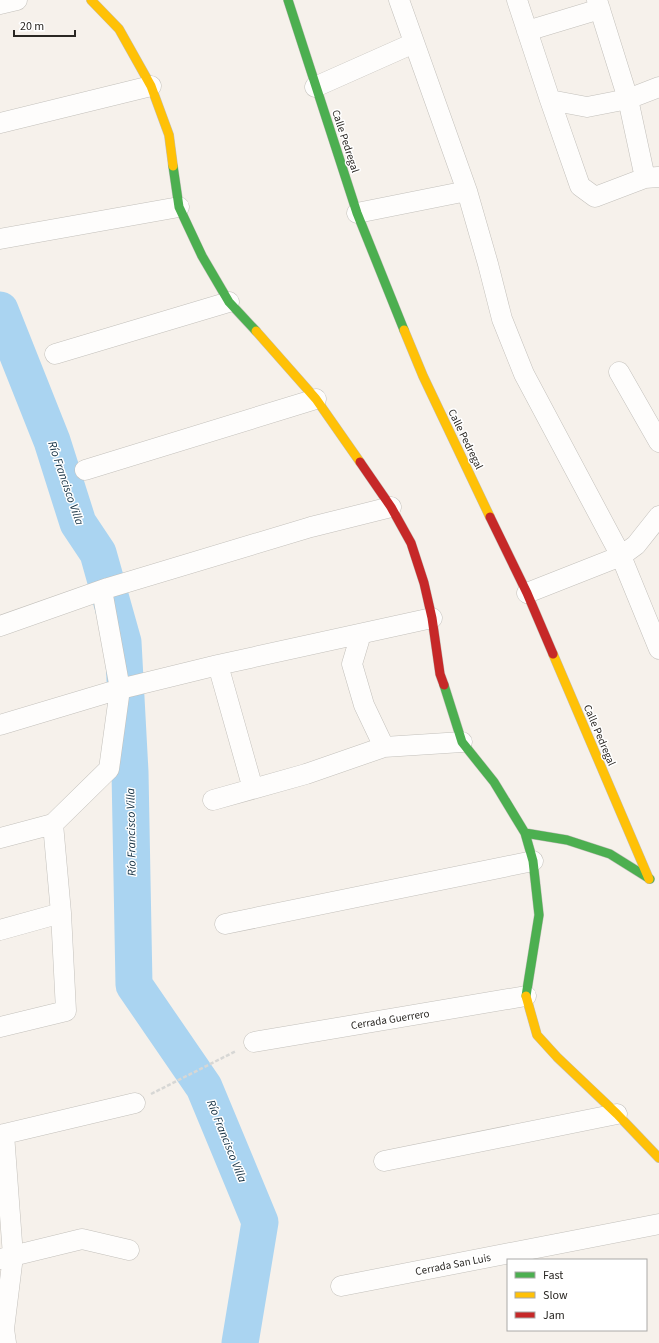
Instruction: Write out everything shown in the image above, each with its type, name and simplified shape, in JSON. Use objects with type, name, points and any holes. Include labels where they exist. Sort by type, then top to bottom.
[{"type":"street","points":[[0,4],[17,0]]},
{"type":"street","points":[[91,0],[119,29],[151,86],[168,136],[179,206],[202,256],[229,302],[316,399],[342,433],[391,507],[411,543],[424,582],[432,618],[440,674],[462,742],[494,782],[526,833],[533,861],[539,914],[526,996],[537,1034],[557,1057],[617,1114],[659,1158]]},
{"type":"street","name":"Calle Pedregal","points":[[288,0],[357,213],[423,376],[527,593],[649,879]]},
{"type":"street","points":[[399,0],[467,191],[502,319],[524,374],[621,556],[659,649]]},
{"type":"street","points":[[517,0],[527,32],[550,100],[580,186],[594,197],[652,178],[599,5],[527,32]]},
{"type":"street","points":[[315,87],[414,43]]},
{"type":"street","points":[[0,123],[151,86]]},
{"type":"street","points":[[550,100],[587,107],[628,99],[659,87]]},
{"type":"street","points":[[357,213],[467,191]]},
{"type":"street","points":[[0,239],[179,206]]},
{"type":"street","points":[[55,354],[229,302]]},
{"type":"street","points":[[619,372],[659,442]]},
{"type":"street","points":[[85,470],[316,399]]},
{"type":"street","points":[[0,626],[102,590],[311,527],[391,507]]},
{"type":"street","points":[[527,593],[621,556],[636,545],[659,516]]},
{"type":"street","points":[[0,838],[53,824],[109,769],[120,688],[102,590]]},
{"type":"street","points":[[0,725],[120,688],[432,618]]},
{"type":"street","points":[[361,634],[352,664],[364,706],[384,747]]},
{"type":"street","points":[[218,665],[253,788]]},
{"type":"street","points":[[213,800],[306,774],[384,747],[462,742]]},
{"type":"street","points":[[0,1027],[66,1011],[61,913],[53,824]]},
{"type":"street","points":[[526,833],[567,840],[610,854],[649,879],[659,877]]},
{"type":"street","points":[[224,924],[533,861]]},
{"type":"street","points":[[0,930],[61,913]]},
{"type":"street","name":"Cerrada Guerrero","points":[[254,1042],[526,996]]},
{"type":"street","points":[[6,1343],[4,1329],[6,1257],[2,1134],[135,1103]]},
{"type":"street","points":[[384,1161],[617,1114]]},
{"type":"street","name":"Cerrada San Luis","points":[[341,1286],[659,1224]]},
{"type":"street","points":[[6,1257],[82,1239],[129,1250]]},
{"type":"path","points":[[135,1103],[254,1042]]},
{"type":"waterway","name":"Río Francisco Villa","points":[[0,310],[52,441],[78,523],[98,553],[123,642],[130,772],[134,985],[204,1087],[260,1222],[240,1343]]},
{"type":"traffic: fast","points":[[288,0],[357,213],[404,330]]},
{"type":"traffic: fast","points":[[173,166],[179,207],[202,256],[229,302],[256,331]]},
{"type":"traffic: fast","points":[[444,685],[462,742],[494,782],[525,833],[533,861],[539,915],[526,996]]},
{"type":"traffic: fast","points":[[525,833],[567,840],[610,854],[650,879]]},
{"type":"traffic: slow","points":[[91,0],[119,29],[151,86],[169,135],[173,166]]},
{"type":"traffic: slow","points":[[404,330],[423,376],[490,517]]},
{"type":"traffic: slow","points":[[256,331],[316,399],[360,462]]},
{"type":"traffic: slow","points":[[553,654],[649,879]]},
{"type":"traffic: slow","points":[[526,996],[537,1035],[557,1057],[617,1114],[659,1158]]},
{"type":"traffic: jam","points":[[360,462],[391,507],[411,543],[424,583],[432,618],[440,674],[444,685]]},
{"type":"traffic: jam","points":[[490,517],[527,593],[553,654]]}]
